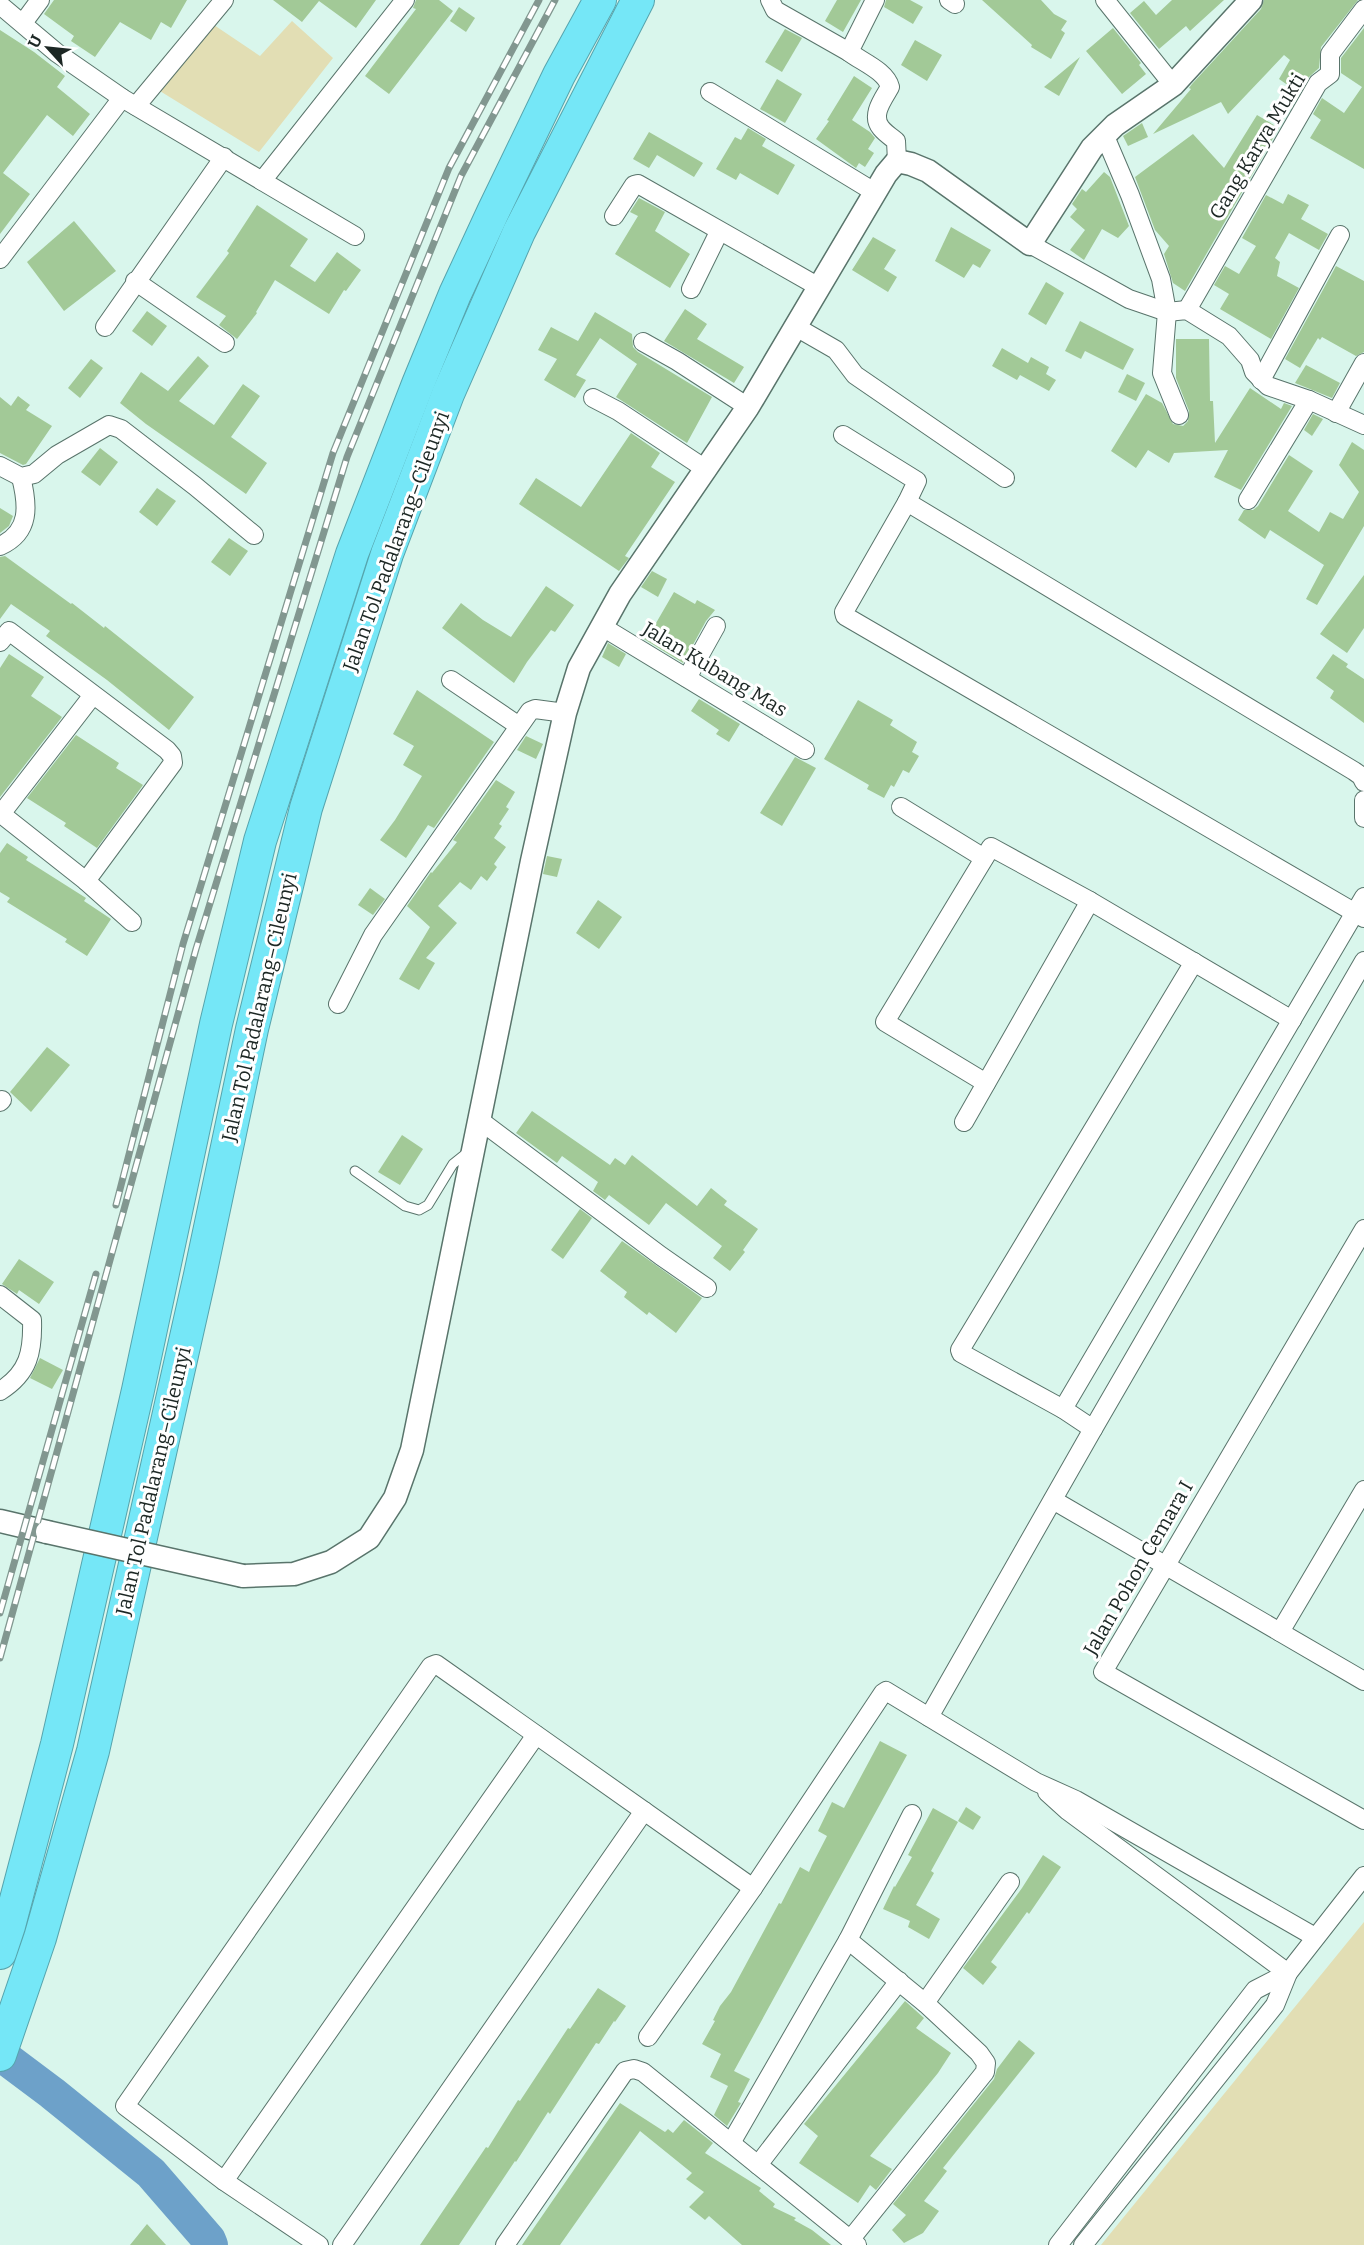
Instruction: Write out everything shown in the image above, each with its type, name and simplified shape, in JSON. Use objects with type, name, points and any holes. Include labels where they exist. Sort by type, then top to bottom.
[{"type":"highway","name":"Jalan Tol Padalarang–Cileunyi","points":[[5,1940],[62,1722],[138,1390],[216,1024],[260,841],[352,554],[418,384],[455,294],[498,202],[559,75],[600,0]]},
{"type":"highway","name":"Jalan Tol Padalarang–Cileunyi","points":[[0,2055],[40,1938],[93,1751],[200,1275],[252,1029],[306,808],[387,554],[448,394],[519,232],[638,0]]},
{"type":"street","points":[[23,22],[40,0]]},
{"type":"street","points":[[0,259],[129,102],[225,0]]},
{"type":"street","points":[[262,181],[405,0]]},
{"type":"street","points":[[0,1521],[243,1576],[294,1574],[331,1562],[369,1538],[395,1498],[414,1440],[478,1119],[566,712],[579,668],[620,594],[748,407],[897,161],[896,141],[881,128],[877,120],[878,110],[890,87],[889,81],[849,52],[775,10],[770,0]]},
{"type":"street","points":[[849,52],[875,0]]},
{"type":"street","points":[[1030,244],[1092,148],[1104,134],[1173,85],[1251,0]]},
{"type":"street","points":[[0,4],[57,53],[129,102],[355,236]]},
{"type":"street","points":[[1115,4],[1173,85]]},
{"type":"street","name":"Gang Karya Mukti","points":[[1186,310],[1318,83],[1329,74],[1330,54],[1364,9]]},
{"type":"street","points":[[710,92],[876,193]]},
{"type":"street","points":[[1104,134],[1130,195],[1161,279],[1167,312],[1162,373],[1179,416]]},
{"type":"street","points":[[105,327],[135,281],[224,157]]},
{"type":"street","points":[[897,161],[928,171],[1030,244],[1129,299],[1167,312],[1186,310],[1229,336],[1250,360],[1254,372],[1268,386],[1309,400],[1364,424]]},
{"type":"street","points":[[614,216],[634,185],[638,184],[819,287]]},
{"type":"street","points":[[691,289],[719,232]]},
{"type":"street","points":[[1261,380],[1340,235]]},
{"type":"street","points":[[135,281],[225,343]]},
{"type":"street","points":[[796,327],[836,350],[855,375],[1005,478]]},
{"type":"street","points":[[643,342],[748,407]]},
{"type":"street","points":[[1336,413],[1364,363]]},
{"type":"street","points":[[593,398],[618,411],[707,470]]},
{"type":"street","points":[[1248,500],[1309,400]]},
{"type":"street","points":[[0,466],[21,477],[34,474],[57,455],[109,425],[121,429],[254,535]]},
{"type":"street","points":[[843,435],[915,478],[916,484],[844,612],[845,616],[1360,916]]},
{"type":"street","points":[[0,546],[15,538],[26,516],[26,498],[21,477]]},
{"type":"street","points":[[907,502],[1354,771],[1361,776],[1364,783]]},
{"type":"street","name":"Jalan Kubang Mas","points":[[601,626],[805,750]]},
{"type":"street","points":[[687,678],[716,626]]},
{"type":"street","points":[[3,632],[93,695],[172,756],[173,763],[86,881]]},
{"type":"street","points":[[451,680],[519,726]]},
{"type":"street","points":[[93,695],[0,813],[86,881],[132,922]]},
{"type":"street","points":[[338,1004],[373,935],[530,711],[535,709],[566,712]]},
{"type":"street","points":[[1364,800],[1364,818]]},
{"type":"street","points":[[900,807],[984,858]]},
{"type":"street","points":[[986,1083],[885,1023],[991,847],[1090,901],[1292,1020]]},
{"type":"street","points":[[1063,1409],[1292,1020],[1360,916],[1364,897]]},
{"type":"street","points":[[964,1122],[1090,901]]},
{"type":"street","points":[[929,1717],[1364,961]]},
{"type":"street","points":[[1093,1429],[1063,1409],[961,1353],[960,1350],[1194,962]]},
{"type":"street","points":[[478,1119],[707,1288]]},
{"type":"street","name":"Jalan Pohon Cemara I","points":[[1364,1229],[1102,1672],[1364,1820]]},
{"type":"street","points":[[0,1295],[32,1320],[33,1346],[25,1365],[11,1384],[0,1391]]},
{"type":"street","points":[[1280,1632],[1364,1490]]},
{"type":"street","points":[[1053,1500],[1364,1681]]},
{"type":"street","points":[[319,2245],[224,2181],[126,2107],[126,2104],[431,1666],[436,1664],[753,1888]]},
{"type":"street","points":[[648,2037],[753,1888],[883,1692],[890,1692],[1036,1782],[1076,1800],[1315,1937]]},
{"type":"street","points":[[224,2181],[536,1735]]},
{"type":"street","points":[[1036,1782],[1068,1811],[1288,1973]]},
{"type":"street","points":[[342,2245],[644,1811]]},
{"type":"street","points":[[731,2143],[848,1940],[912,1814]]},
{"type":"street","points":[[1083,2245],[1275,2005],[1288,1973],[1364,1875]]},
{"type":"street","points":[[926,2002],[1010,1882]]},
{"type":"street","points":[[506,2245],[625,2070],[634,2069],[643,2072],[854,2242],[985,2072],[986,2063],[979,2053],[926,2002],[848,1940]]},
{"type":"street","points":[[1058,2245],[1255,1990],[1288,1973]]},
{"type":"street","points":[[758,2165],[899,1981]]},
{"type":"lane","points":[[355,1171],[405,1206],[419,1210],[428,1205],[453,1164],[472,1149]]},
{"type":"shaded area","points":[[292,21],[333,58],[259,152],[155,88],[211,23],[260,56]]},
{"type":"shaded area","points":[[1364,1922],[1364,2245],[1101,2245]]},
{"type":"building","points":[[54,0],[187,0],[171,28],[161,22],[151,40],[120,22],[95,57],[71,41],[74,36],[44,14]]},
{"type":"building","points":[[273,0],[376,0],[356,28],[319,1],[302,22]]},
{"type":"building","points":[[416,0],[439,0],[453,11],[389,94],[365,76],[416,9],[413,8]]},
{"type":"building","points":[[837,0],[861,0],[843,32],[825,21]]},
{"type":"building","points":[[886,0],[910,0],[923,7],[913,24],[884,7]]},
{"type":"building","points":[[982,0],[1041,0],[1054,14],[1067,21],[1061,30],[1065,33],[1051,59],[1031,47],[1032,45]]},
{"type":"building","points":[[1172,0],[1224,0],[1190,31],[1186,26],[1159,49],[1130,13],[1144,1],[1156,15]]},
{"type":"building","points":[[1264,0],[1358,0],[1321,47],[1319,68],[1309,77],[1299,93],[1279,79],[1290,60],[1284,55],[1228,114],[1221,102],[1153,134],[1191,89],[1189,88],[1192,84],[1261,9]]},
{"type":"building","points":[[459,7],[475,18],[466,32],[450,21]]},
{"type":"building","points":[[1113,28],[1141,63],[1139,65],[1146,74],[1122,94],[1086,51]]},
{"type":"building","points":[[1364,28],[1364,169],[1310,138],[1321,120],[1313,114],[1322,98],[1344,113],[1362,87],[1341,73],[1341,58]]},
{"type":"building","points":[[785,29],[802,38],[782,72],[765,62]]},
{"type":"building","points":[[0,30],[65,76],[57,87],[90,114],[73,136],[47,115],[3,173],[30,194],[0,234]]},
{"type":"building","points":[[915,40],[942,55],[927,81],[901,65]]},
{"type":"building","points":[[1080,57],[1059,96],[1044,87]]},
{"type":"building","points":[[854,76],[872,88],[852,120],[875,138],[868,149],[874,153],[865,167],[859,163],[856,168],[816,139],[829,121],[827,120]]},
{"type":"building","points":[[777,79],[802,94],[785,123],[760,109]]},
{"type":"building","points":[[1257,115],[1279,128],[1185,291],[1173,283],[1164,254],[1169,246],[1155,230],[1135,177],[1193,134],[1224,168]]},
{"type":"building","points":[[1142,123],[1148,137],[1128,146],[1123,136]]},
{"type":"building","points":[[748,128],[766,139],[762,146],[795,165],[778,195],[740,173],[736,180],[716,169],[735,137],[741,140]]},
{"type":"building","points":[[649,132],[703,163],[694,177],[657,155],[649,168],[633,159]]},
{"type":"building","points":[[1104,172],[1110,177],[1129,226],[1118,238],[1102,229],[1084,260],[1070,250],[1085,230],[1070,217],[1077,209],[1072,204],[1082,189],[1086,192]]},
{"type":"building","points":[[1288,194],[1309,205],[1301,219],[1328,234],[1319,250],[1289,233],[1275,258],[1280,262],[1277,276],[1299,288],[1271,339],[1220,309],[1229,294],[1214,285],[1225,266],[1239,274],[1256,246],[1242,238],[1266,195],[1283,204]]},
{"type":"building","points":[[639,198],[665,212],[655,231],[690,254],[670,288],[615,254],[638,216],[630,212]]},
{"type":"building","points":[[257,205],[308,239],[290,266],[315,282],[337,252],[361,270],[346,291],[344,290],[329,314],[275,280],[257,313],[237,339],[219,325],[226,316],[196,297],[229,253],[227,251]]},
{"type":"building","points":[[74,221],[116,271],[64,311],[27,262]]},
{"type":"building","points":[[951,227],[991,250],[980,268],[973,264],[964,278],[935,261]]},
{"type":"building","points":[[873,237],[896,250],[884,269],[897,277],[888,292],[852,270]]},
{"type":"building","points":[[1336,266],[1364,281],[1364,352],[1356,356],[1322,337],[1320,340],[1318,338],[1300,368],[1285,359]]},
{"type":"building","points":[[1046,282],[1064,293],[1046,325],[1028,314]]},
{"type":"building","points":[[685,309],[707,324],[697,339],[744,367],[734,383],[664,341]]},
{"type":"building","points":[[147,311],[167,326],[152,346],[132,331]]},
{"type":"building","points":[[595,312],[632,334],[633,347],[638,352],[712,397],[687,443],[616,397],[637,364],[600,338],[576,375],[586,380],[575,398],[544,380],[557,359],[538,350],[551,327],[578,341]]},
{"type":"building","points":[[1080,321],[1134,349],[1123,370],[1085,351],[1081,359],[1065,351]]},
{"type":"building","points":[[1176,339],[1209,339],[1210,401],[1213,401],[1215,443],[1250,388],[1281,409],[1284,403],[1292,406],[1241,490],[1214,477],[1228,450],[1174,453],[1169,463],[1148,450],[1136,468],[1111,451],[1146,394],[1162,403],[1173,424],[1183,426],[1188,421],[1189,411],[1176,378]]},
{"type":"building","points":[[1002,348],[1028,363],[1031,357],[1049,367],[1046,374],[1056,380],[1049,391],[1020,375],[1017,380],[992,366]]},
{"type":"building","points":[[198,356],[209,366],[179,401],[214,425],[243,384],[260,396],[231,437],[267,463],[246,494],[146,424],[120,403],[141,372],[168,391]]},
{"type":"building","points":[[91,359],[103,368],[80,398],[68,388]]},
{"type":"building","points":[[1306,365],[1340,383],[1332,398],[1295,383]]},
{"type":"building","points":[[1127,374],[1145,383],[1136,401],[1118,392]]},
{"type":"building","points":[[18,396],[30,405],[26,410],[52,426],[26,464],[23,465],[0,453],[0,397],[11,406]]},
{"type":"building","points":[[1313,414],[1323,419],[1312,436],[1304,430]]},
{"type":"building","points":[[631,433],[660,453],[651,467],[675,482],[625,556],[629,558],[619,571],[519,504],[536,478],[581,507]]},
{"type":"building","points":[[1352,442],[1364,450],[1364,526],[1317,605],[1306,599],[1324,565],[1270,530],[1265,539],[1238,520],[1244,510],[1253,510],[1258,506],[1289,455],[1313,471],[1288,511],[1319,532],[1330,512],[1343,519],[1359,492],[1339,465]]},
{"type":"building","points":[[100,448],[118,462],[100,486],[81,472]]},
{"type":"building","points":[[157,488],[176,501],[157,526],[139,512]]},
{"type":"building","points":[[0,508],[13,516],[9,526],[0,533]]},
{"type":"building","points":[[229,538],[248,551],[230,576],[211,562]]},
{"type":"building","points":[[5,556],[104,628],[105,626],[194,697],[169,730],[107,680],[46,636],[50,631],[11,604],[0,619],[0,557]]},
{"type":"building","points":[[652,571],[667,579],[658,597],[641,587]]},
{"type":"building","points":[[1364,575],[1364,628],[1347,653],[1320,634]]},
{"type":"building","points":[[546,586],[574,605],[555,632],[551,630],[514,683],[442,628],[461,603],[511,637]]},
{"type":"building","points":[[674,592],[695,604],[697,600],[715,610],[706,621],[683,663],[639,636],[645,626],[652,630]]},
{"type":"building","points":[[608,643],[626,654],[619,667],[602,657]]},
{"type":"building","points":[[9,654],[44,677],[31,696],[62,717],[0,797],[0,668]]},
{"type":"building","points":[[1333,654],[1348,664],[1346,667],[1364,679],[1364,723],[1330,698],[1334,691],[1316,678]]},
{"type":"building","points":[[417,690],[494,742],[434,828],[428,825],[406,858],[380,840],[422,776],[403,765],[414,746],[393,734]]},
{"type":"building","points":[[699,699],[740,724],[729,742],[716,734],[719,730],[691,711]]},
{"type":"building","points":[[858,700],[893,720],[890,725],[917,742],[912,752],[919,756],[909,773],[903,770],[894,787],[891,785],[884,798],[867,789],[869,785],[824,759]]},
{"type":"building","points":[[76,735],[119,763],[116,768],[143,785],[97,848],[64,826],[66,823],[27,798]]},
{"type":"building","points":[[526,736],[543,744],[536,759],[517,750]]},
{"type":"building","points":[[795,757],[816,768],[782,826],[760,813]]},
{"type":"building","points":[[496,780],[515,792],[506,807],[509,809],[499,824],[502,826],[494,838],[506,847],[494,864],[497,867],[487,881],[481,876],[471,890],[460,882],[438,906],[457,923],[426,958],[435,963],[419,990],[399,979],[430,927],[407,906],[431,872],[457,842],[453,840]]},
{"type":"building","points":[[7,843],[28,857],[26,860],[86,898],[84,901],[111,919],[87,956],[65,942],[67,939],[7,902],[10,898],[0,892],[0,853]]},
{"type":"building","points":[[547,856],[562,859],[557,877],[543,874]]},
{"type":"building","points":[[370,888],[385,899],[373,915],[358,905]]},
{"type":"building","points":[[598,900],[622,917],[599,949],[576,933]]},
{"type":"building","points":[[47,1047],[70,1065],[31,1112],[10,1092]]},
{"type":"building","points":[[532,1111],[610,1165],[615,1158],[625,1165],[632,1155],[697,1206],[711,1188],[727,1201],[724,1205],[758,1229],[743,1250],[745,1252],[730,1271],[713,1258],[722,1246],[666,1203],[649,1225],[609,1195],[605,1200],[593,1191],[598,1182],[562,1156],[557,1163],[516,1133]]},
{"type":"building","points":[[402,1135],[423,1149],[400,1185],[378,1172]]},
{"type":"building","points":[[580,1209],[592,1218],[563,1259],[551,1250]]},
{"type":"building","points":[[622,1241],[702,1298],[676,1333],[649,1312],[647,1315],[624,1297],[627,1292],[600,1271]]},
{"type":"building","points":[[19,1259],[54,1282],[39,1304],[19,1290],[17,1294],[2,1284]]},
{"type":"building","points":[[40,1358],[63,1370],[52,1389],[30,1378]]},
{"type":"building","points":[[880,1741],[907,1755],[734,2071],[750,2079],[738,2102],[741,2103],[727,2126],[714,2115],[728,2086],[710,2077],[721,2054],[702,2044],[715,2021],[713,2020],[720,2006],[731,1992],[800,1867],[809,1872],[827,1836],[818,1831],[832,1802],[844,1808]]},
{"type":"building","points":[[966,1807],[981,1817],[973,1830],[958,1821]]},
{"type":"building","points":[[933,1808],[958,1822],[931,1871],[934,1873],[916,1905],[940,1919],[929,1939],[908,1927],[910,1921],[883,1909],[912,1857],[908,1855]]},
{"type":"building","points":[[1043,1855],[1061,1867],[1029,1914],[1027,1912],[991,1962],[997,1967],[983,1985],[963,1968],[1022,1888]]},
{"type":"building","points":[[598,1988],[626,2006],[615,2022],[599,2044],[596,2043],[459,2245],[420,2245],[486,2147],[488,2148],[518,2100],[520,2101],[568,2028],[570,2029]]},
{"type":"building","points":[[905,2001],[924,2018],[916,2028],[951,2053],[938,2073],[870,2156],[892,2169],[876,2190],[870,2185],[858,2203],[799,2163],[818,2136],[804,2124]]},
{"type":"building","points":[[1019,2040],[1035,2053],[943,2168],[947,2171],[924,2201],[939,2211],[923,2233],[904,2243],[892,2230],[906,2215],[893,2204],[994,2079],[997,2069]]},
{"type":"building","points":[[620,2103],[665,2132],[668,2129],[673,2133],[684,2120],[713,2143],[705,2153],[761,2188],[759,2191],[775,2204],[773,2207],[796,2218],[794,2220],[831,2245],[742,2245],[709,2216],[705,2220],[689,2207],[704,2192],[686,2179],[692,2173],[640,2131],[560,2245],[522,2245]]},
{"type":"building","points":[[147,2224],[166,2245],[130,2245]]},
{"type":"waterway","points":[[0,2054],[151,2173],[211,2245]]},
{"type":"railway","points":[[116,1205],[183,944],[333,453],[449,168],[539,0]]},
{"type":"railway","points":[[0,1658],[196,949],[347,457],[461,176],[555,0]]},
{"type":"railway","points":[[0,1613],[96,1274]]}]
